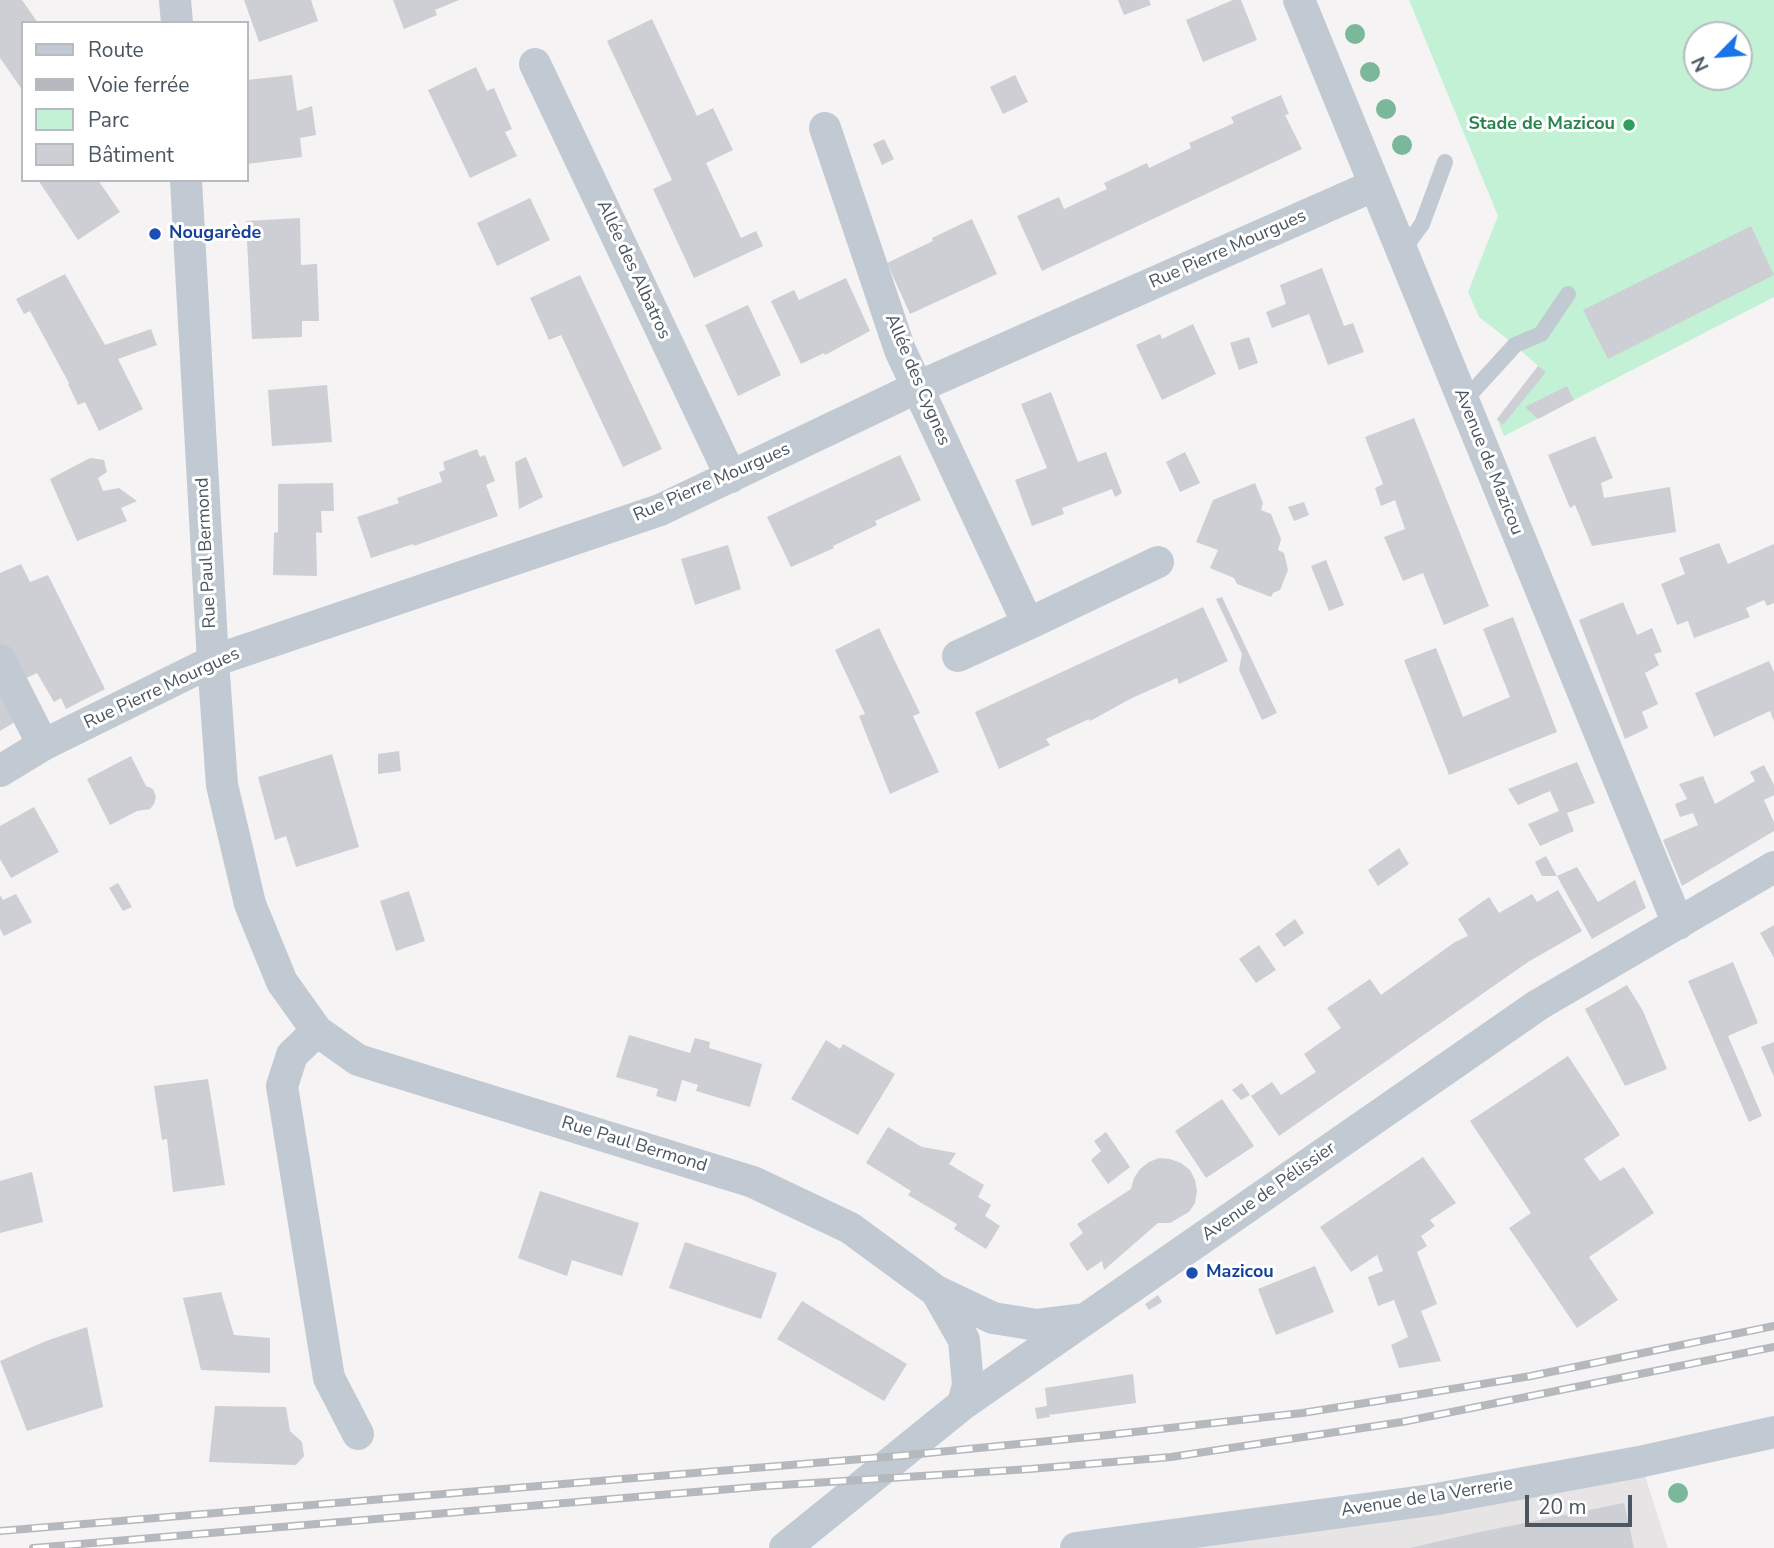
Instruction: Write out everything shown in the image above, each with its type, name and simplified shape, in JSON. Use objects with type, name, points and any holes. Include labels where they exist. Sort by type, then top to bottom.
[{"type":"street","points":[[176,0],[177,21]]},
{"type":"street","name":"Avenue de Mazicou","points":[[1299,0],[1678,924]]},
{"type":"street","name":"Allée des Albatros","points":[[535,64],[731,477]]},
{"type":"street","name":"Allée des Cygnes","points":[[825,128],[900,350],[1028,624]]},
{"type":"street","name":"Rue Paul Bermond","points":[[186,182],[222,785],[250,904],[282,982],[317,1031],[358,1060],[753,1182],[849,1228],[936,1291],[993,1318],[1037,1325],[1086,1318]]},
{"type":"street","name":"Rue Pierre Mourgues","points":[[0,771],[43,745],[213,661],[660,510],[918,387],[1375,185]]},
{"type":"street","points":[[958,656],[1158,562]]},
{"type":"street","points":[[0,660],[43,745]]},
{"type":"street","name":"Avenue de Pélissier","points":[[785,1548],[963,1404],[1538,1005],[1774,867]]},
{"type":"street","points":[[317,1031],[292,1055],[282,1086],[329,1378],[358,1434]]},
{"type":"street","name":"Rue Paul Bermond","points":[[936,1291],[964,1340],[968,1385],[963,1404]]},
{"type":"street","name":"Avenue de la Verrerie","points":[[1076,1548],[1431,1500],[1639,1462],[1774,1432]]},
{"type":"lane","points":[[1403,250],[1422,224],[1445,162]]},
{"type":"lane","points":[[1463,402],[1515,345],[1541,334],[1568,294]]},
{"type":"shaded area","points":[[1645,1476],[1668,1548],[1172,1548]]},
{"type":"green space","points":[[1409,0],[1774,0],[1774,297],[1504,436],[1497,419],[1538,366],[1479,317],[1468,292],[1498,216]]},
{"type":"building","points":[[0,0],[22,0],[37,21],[21,21],[21,88],[0,58]]},
{"type":"building","points":[[244,0],[311,0],[318,21],[259,42]]},
{"type":"building","points":[[393,0],[459,0],[435,10],[437,15],[404,29]]},
{"type":"building","points":[[1118,0],[1149,0],[1151,5],[1124,15]]},
{"type":"building","points":[[1233,0],[1241,0],[1257,40],[1203,62],[1186,20]]},
{"type":"building","points":[[652,19],[697,116],[713,108],[733,150],[706,163],[741,238],[756,231],[763,246],[694,278],[653,189],[672,180],[607,41]]},
{"type":"building","points":[[476,67],[487,91],[494,88],[512,129],[505,132],[517,156],[470,178],[428,90]]},
{"type":"building","points":[[292,75],[297,111],[312,106],[316,135],[300,138],[302,157],[248,164],[248,80]]},
{"type":"building","points":[[1015,75],[1028,102],[1003,114],[990,87]]},
{"type":"building","points":[[1281,95],[1289,114],[1285,115],[1302,149],[1042,271],[1017,216],[1059,197],[1064,209],[1107,189],[1104,183],[1147,163],[1149,168],[1191,148],[1189,143],[1234,123],[1231,117]]},
{"type":"building","points":[[884,139],[894,159],[882,165],[873,144]]},
{"type":"building","points":[[39,182],[99,182],[120,212],[78,240]]},
{"type":"building","points":[[530,198],[550,240],[497,266],[477,223]]},
{"type":"building","points":[[300,218],[301,265],[317,264],[319,321],[302,321],[302,337],[252,339],[246,221]]},
{"type":"building","points":[[972,219],[997,274],[910,314],[887,263]]},
{"type":"building","points":[[1751,226],[1774,275],[1608,359],[1583,310]]},
{"type":"building","points":[[1322,268],[1344,326],[1353,323],[1364,352],[1328,365],[1309,314],[1272,328],[1266,312],[1286,304],[1280,285]]},
{"type":"building","points":[[65,274],[105,345],[151,329],[157,345],[118,359],[143,409],[99,431],[85,402],[78,405],[30,311],[24,314],[16,299]]},
{"type":"building","points":[[580,275],[662,449],[623,467],[561,335],[549,340],[530,298]]},
{"type":"building","points":[[846,278],[870,331],[825,355],[824,353],[801,364],[771,301],[794,290],[799,300]]},
{"type":"building","points":[[748,305],[781,375],[738,396],[705,325]]},
{"type":"building","points":[[1193,324],[1216,374],[1162,400],[1136,345],[1160,334],[1162,339]]},
{"type":"building","points":[[1249,337],[1258,363],[1239,370],[1230,343]]},
{"type":"building","points":[[1538,366],[1546,372],[1503,425],[1497,419]]},
{"type":"building","points":[[327,385],[332,442],[272,446],[268,390]]},
{"type":"building","points":[[1567,386],[1574,400],[1538,419],[1525,407]]},
{"type":"building","points":[[1051,392],[1078,462],[1106,452],[1122,493],[1115,497],[1112,489],[1062,508],[1064,514],[1032,526],[1015,480],[1047,468],[1021,404]]},
{"type":"building","points":[[1414,418],[1489,606],[1444,625],[1423,573],[1403,581],[1384,537],[1405,529],[1395,500],[1381,506],[1375,488],[1383,484],[1365,437]]},
{"type":"building","points":[[1595,436],[1613,478],[1601,483],[1604,498],[1670,487],[1676,532],[1592,546],[1575,505],[1570,508],[1548,455]]},
{"type":"building","points":[[477,449],[480,457],[485,455],[495,481],[486,485],[498,516],[414,546],[413,544],[371,558],[357,517],[399,503],[397,498],[442,482],[439,472],[445,470],[443,462]]},
{"type":"building","points":[[1185,452],[1200,483],[1180,492],[1166,462]]},
{"type":"building","points":[[900,455],[921,500],[875,521],[877,525],[833,546],[834,548],[791,567],[767,517]]},
{"type":"building","points":[[526,457],[543,497],[519,509],[515,462]]},
{"type":"building","points":[[90,458],[104,460],[107,472],[98,478],[103,491],[119,488],[137,501],[121,508],[127,521],[77,541],[50,479]]},
{"type":"building","points":[[333,483],[334,511],[321,511],[322,533],[316,532],[317,576],[273,575],[274,533],[278,532],[278,484]]},
{"type":"building","points":[[1255,483],[1263,503],[1261,510],[1271,514],[1281,539],[1278,550],[1284,553],[1288,570],[1280,590],[1271,597],[1237,584],[1234,578],[1210,568],[1218,550],[1196,542],[1213,500]]},
{"type":"building","points":[[1304,502],[1309,515],[1294,521],[1288,507]]},
{"type":"building","points":[[1719,543],[1728,564],[1774,544],[1774,603],[1767,606],[1764,600],[1746,608],[1750,617],[1694,638],[1688,621],[1677,625],[1661,584],[1685,574],[1679,558]]},
{"type":"building","points":[[728,545],[741,589],[695,605],[681,559]]},
{"type":"building","points":[[1326,560],[1344,605],[1329,611],[1311,566]]},
{"type":"building","points":[[21,564],[30,582],[48,575],[105,689],[66,709],[61,698],[54,702],[37,673],[18,682],[0,648],[0,573]]},
{"type":"building","points":[[1222,597],[1277,713],[1262,720],[1239,670],[1242,654],[1216,599]]},
{"type":"building","points":[[1623,602],[1637,635],[1652,628],[1662,652],[1654,654],[1659,665],[1645,673],[1658,704],[1642,712],[1648,728],[1625,739],[1579,620]]},
{"type":"building","points":[[1203,607],[1228,661],[1179,684],[1177,678],[1132,698],[1090,721],[1089,719],[1046,739],[1050,745],[999,769],[975,712]]},
{"type":"building","points":[[1513,617],[1557,732],[1449,775],[1404,660],[1436,648],[1463,717],[1510,697],[1483,629]]},
{"type":"building","points":[[879,628],[920,713],[913,716],[939,772],[890,794],[859,716],[865,714],[835,650]]},
{"type":"building","points":[[1769,661],[1774,672],[1774,721],[1770,711],[1714,737],[1695,693]]},
{"type":"building","points":[[0,684],[20,719],[0,731]]},
{"type":"building","points":[[399,751],[401,771],[378,774],[378,754]]},
{"type":"building","points":[[332,754],[359,847],[296,867],[286,836],[275,840],[258,777]]},
{"type":"building","points":[[131,756],[146,786],[153,789],[156,797],[154,804],[150,809],[137,811],[110,825],[87,779]]},
{"type":"building","points":[[1577,762],[1595,803],[1567,813],[1574,831],[1540,846],[1528,824],[1559,811],[1550,791],[1518,805],[1508,789]]},
{"type":"building","points":[[1764,765],[1774,785],[1774,795],[1764,800],[1774,822],[1774,831],[1682,886],[1663,840],[1698,825],[1693,813],[1680,817],[1675,804],[1687,799],[1679,784],[1703,776],[1715,804],[1755,781],[1750,772]]},
{"type":"building","points":[[34,807],[59,852],[11,878],[0,859],[0,826]]},
{"type":"building","points":[[1399,848],[1409,864],[1378,886],[1368,870]]},
{"type":"building","points":[[1546,856],[1557,876],[1542,876],[1535,862]]},
{"type":"building","points":[[1577,867],[1598,902],[1635,880],[1646,908],[1592,939],[1557,876]]},
{"type":"building","points":[[118,883],[132,907],[123,911],[109,888]]},
{"type":"building","points":[[1558,890],[1582,931],[1528,962],[1279,1136],[1251,1096],[1272,1082],[1281,1095],[1316,1072],[1304,1054],[1341,1028],[1327,1008],[1370,979],[1381,995],[1455,942],[1468,936],[1458,919],[1489,897],[1499,913],[1532,894],[1537,902]]},
{"type":"building","points":[[409,891],[425,941],[396,951],[380,901]]},
{"type":"building","points":[[16,894],[32,922],[4,936],[0,929],[0,895],[3,900]]},
{"type":"building","points":[[1295,919],[1304,933],[1284,947],[1275,934]]},
{"type":"building","points":[[1774,925],[1774,958],[1760,933]]},
{"type":"building","points":[[1259,945],[1276,970],[1256,983],[1239,959]]},
{"type":"building","points":[[1733,962],[1758,1023],[1728,1036],[1762,1116],[1749,1122],[1688,981]]},
{"type":"building","points":[[1627,985],[1643,1011],[1667,1069],[1625,1086],[1585,1009]]},
{"type":"building","points":[[629,1035],[690,1053],[695,1038],[710,1042],[709,1048],[762,1064],[750,1107],[696,1091],[698,1085],[682,1080],[676,1102],[656,1096],[658,1089],[616,1077]]},
{"type":"building","points":[[826,1040],[840,1049],[843,1044],[895,1074],[858,1135],[791,1099]]},
{"type":"building","points":[[1774,1042],[1774,1077],[1761,1047]]},
{"type":"building","points":[[1568,1056],[1620,1135],[1584,1159],[1600,1181],[1624,1167],[1654,1213],[1589,1257],[1618,1300],[1577,1328],[1509,1228],[1531,1213],[1470,1121]]},
{"type":"building","points":[[208,1079],[225,1185],[173,1192],[167,1139],[162,1140],[154,1086]]},
{"type":"building","points":[[1242,1083],[1250,1095],[1241,1100],[1232,1090]]},
{"type":"building","points":[[1222,1099],[1254,1146],[1206,1178],[1175,1131]]},
{"type":"building","points":[[888,1127],[922,1147],[956,1153],[949,1164],[984,1185],[978,1197],[991,1205],[985,1216],[1000,1226],[986,1249],[954,1229],[957,1224],[908,1195],[911,1191],[866,1163]]},
{"type":"building","points":[[1106,1132],[1130,1167],[1108,1184],[1091,1160],[1101,1151],[1094,1141]]},
{"type":"building","points":[[1423,1157],[1456,1203],[1430,1220],[1435,1226],[1421,1236],[1427,1246],[1417,1252],[1437,1304],[1421,1311],[1441,1361],[1399,1368],[1391,1345],[1408,1337],[1394,1300],[1378,1306],[1368,1277],[1383,1271],[1377,1255],[1351,1272],[1320,1227]]},
{"type":"building","points":[[1159,1158],[1181,1163],[1190,1170],[1197,1191],[1195,1203],[1189,1212],[1170,1223],[1158,1223],[1104,1270],[1102,1261],[1087,1271],[1069,1244],[1083,1233],[1077,1224],[1131,1189],[1140,1169]]},
{"type":"building","points":[[32,1172],[43,1222],[0,1233],[0,1181]]},
{"type":"building","points":[[540,1191],[639,1223],[622,1276],[572,1260],[567,1276],[518,1258]]},
{"type":"building","points":[[685,1242],[777,1273],[761,1319],[669,1288]]},
{"type":"building","points":[[1315,1266],[1334,1312],[1276,1335],[1258,1289]]},
{"type":"building","points":[[221,1292],[234,1335],[270,1338],[270,1373],[201,1370],[183,1298]]},
{"type":"building","points":[[1158,1295],[1162,1302],[1149,1310],[1145,1304]]},
{"type":"building","points":[[802,1301],[907,1364],[884,1401],[777,1339]]},
{"type":"building","points":[[87,1327],[103,1407],[27,1431],[0,1361]]},
{"type":"building","points":[[1133,1374],[1136,1403],[1037,1419],[1035,1408],[1047,1406],[1045,1388]]},
{"type":"building","points":[[215,1406],[286,1407],[290,1431],[302,1442],[304,1456],[296,1465],[209,1462]]},
{"type":"building","points":[[1624,1503],[1634,1548],[1410,1548],[1475,1533]]},
{"type":"railway","points":[[0,1531],[898,1456],[1302,1413],[1531,1376],[1774,1326]]},
{"type":"railway","points":[[33,1548],[766,1486],[1171,1457],[1402,1422],[1774,1347]]},
{"type":"place","name":"Stade de Mazicou","points":[[1629,125]]},
{"type":"place","name":"Nougarède","points":[[155,234]]},
{"type":"place","name":"Mazicou","points":[[1192,1273]]}]
